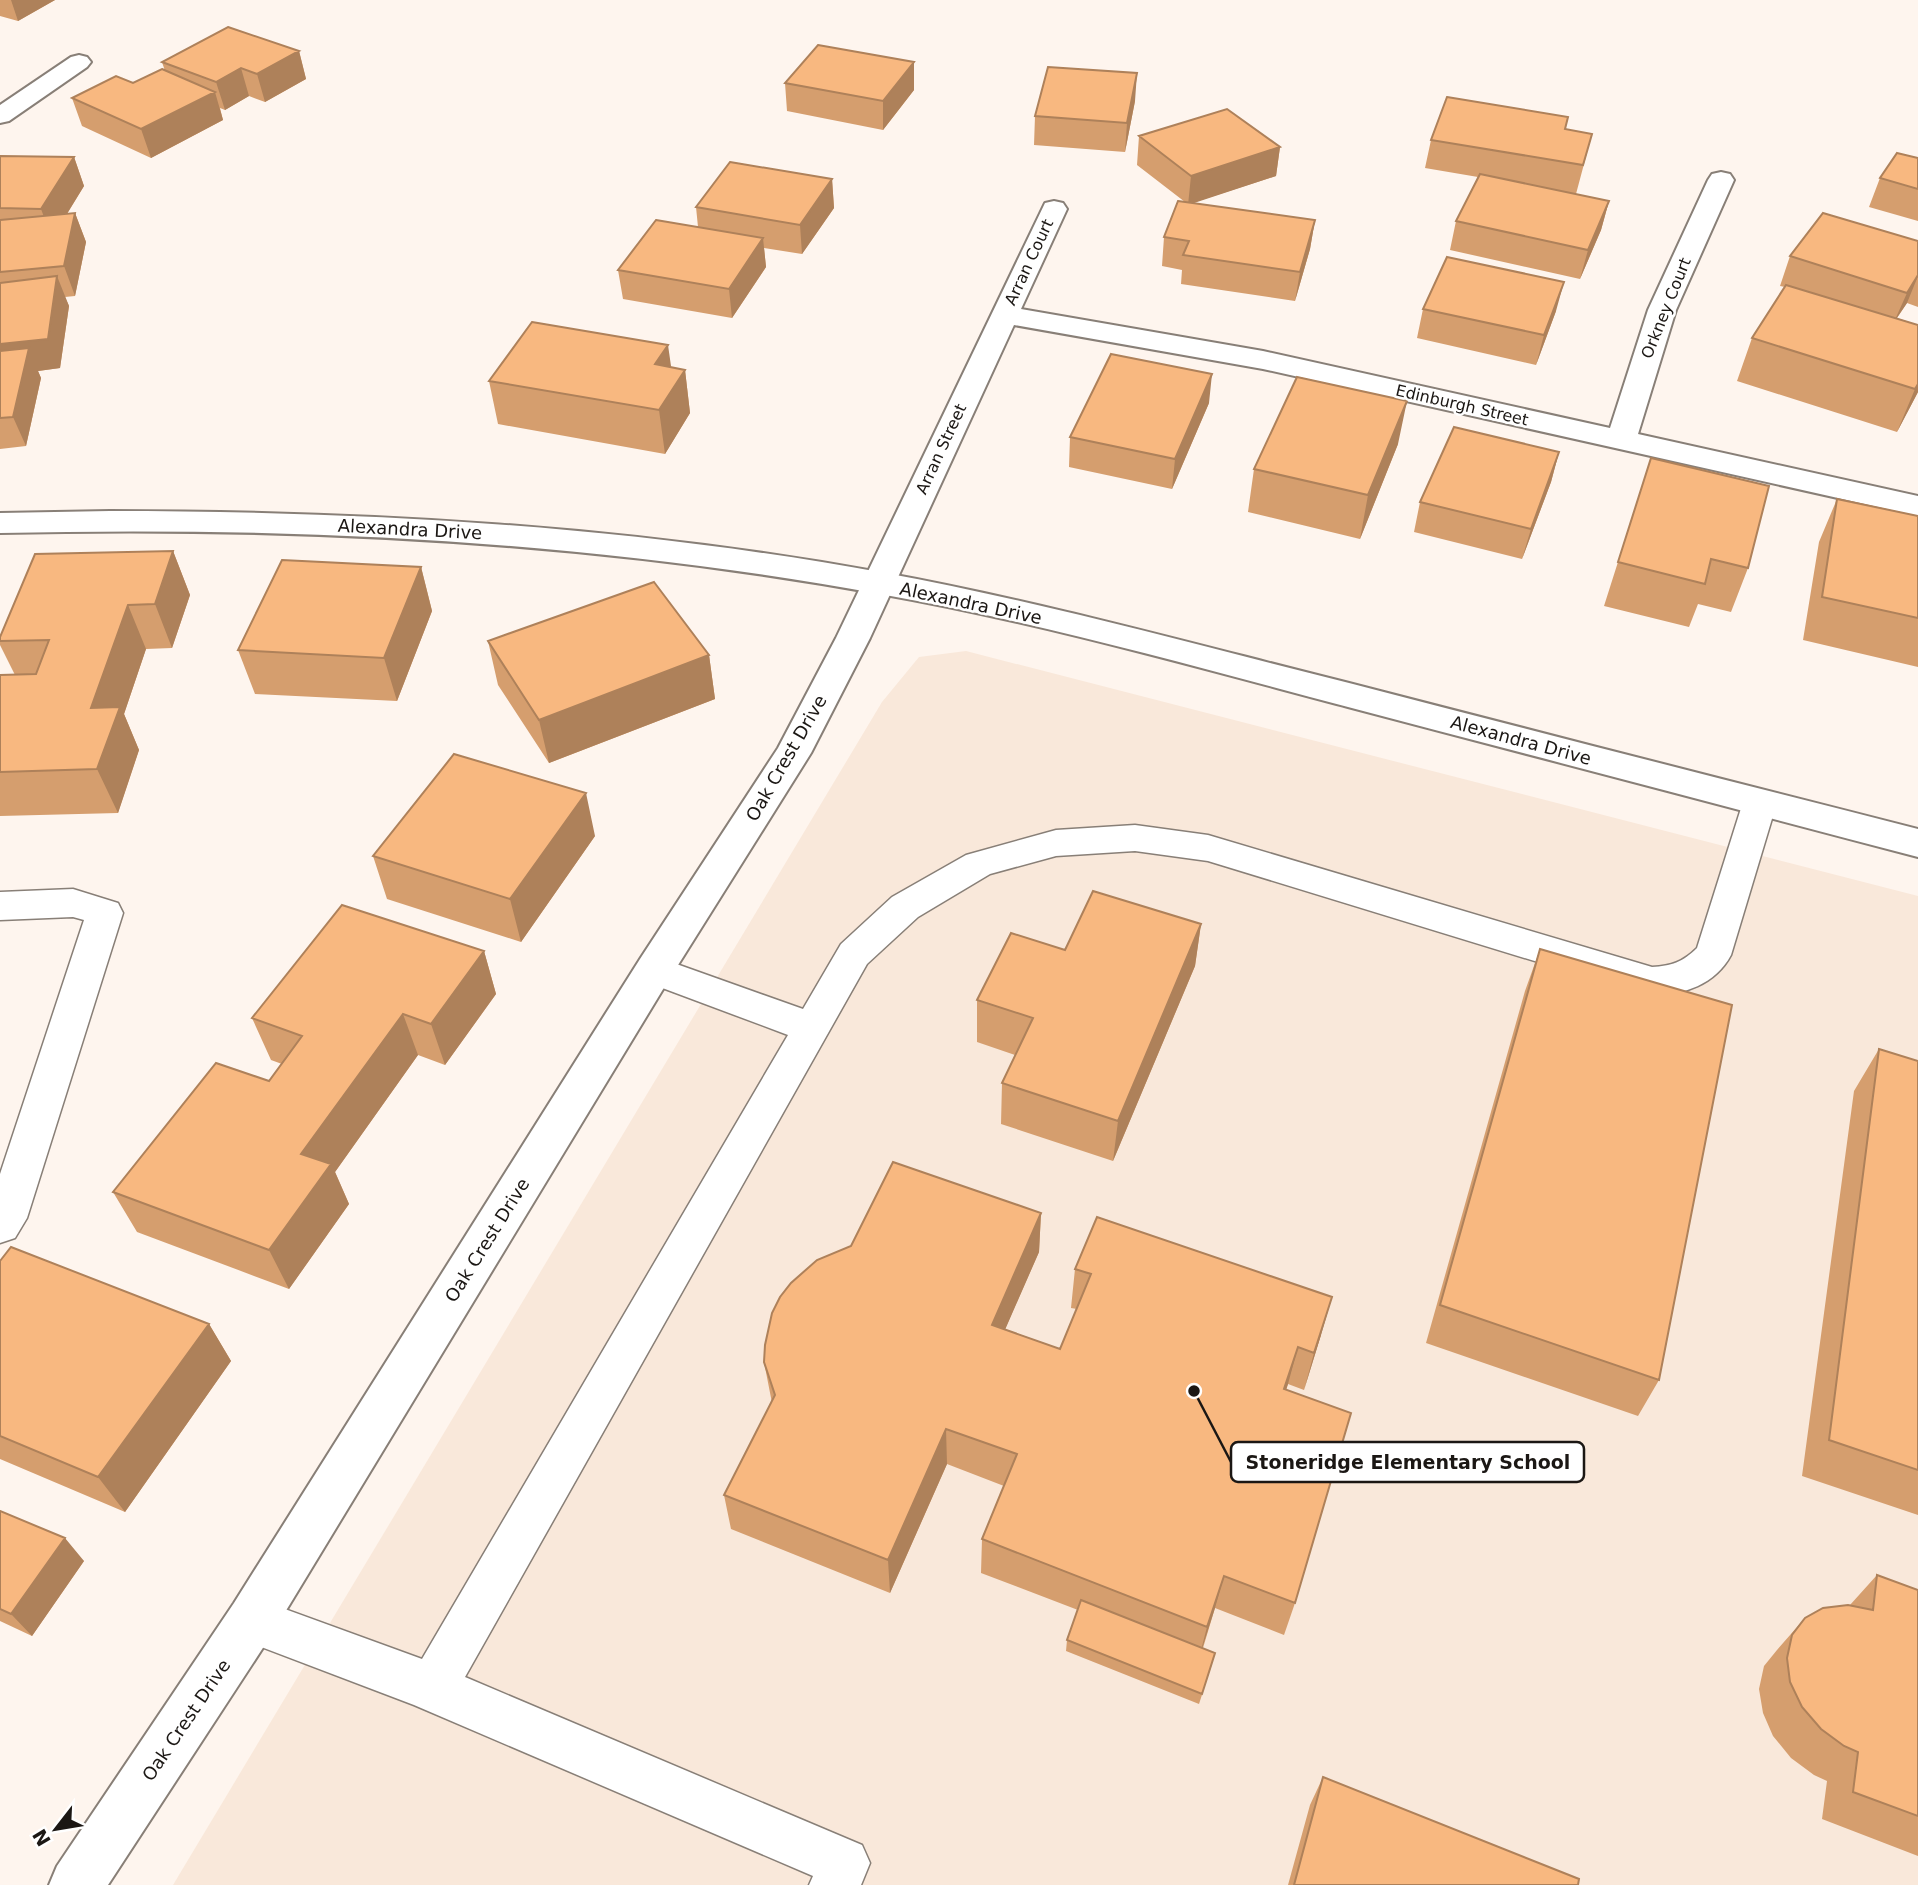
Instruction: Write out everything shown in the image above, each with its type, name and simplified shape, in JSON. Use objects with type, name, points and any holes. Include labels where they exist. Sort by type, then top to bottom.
[{"type":"street","points":[[0,116],[79,62]]},
{"type":"street","name":"Orkney Court","points":[[1621,440],[1657,323],[1721,180]]},
{"type":"street","name":"Arran Court","points":[[1004,315],[1054,209]]},
{"type":"street","name":"Edinburgh Street","points":[[1004,315],[1199,347],[1918,506]]},
{"type":"street","name":"Arran Street","points":[[878,583],[1004,315]]},
{"type":"street","name":"Alexandra Drive","points":[[0,523],[162,519],[430,528],[597,544],[772,566],[878,583],[1128,637],[1918,843]]},
{"type":"street","name":"Oak Crest Drive","points":[[76,1885],[252,1620],[654,970],[793,753],[850,644],[878,583]]},
{"type":"lane","points":[[432,1689],[854,954],[905,907],[979,864],[1056,843],[1135,838],[1208,848],[1652,982],[1676,980],[1699,971],[1713,955],[1760,802]]},
{"type":"lane","points":[[0,906],[73,903],[105,913],[6,1218],[0,1225]]},
{"type":"lane","points":[[654,970],[811,1028]]},
{"type":"lane","points":[[252,1620],[432,1689],[844,1863],[835,1885]]},
{"type":"shaded area","points":[[966,651],[1918,896],[1918,1885],[173,1885],[882,702],[919,657]]},
{"type":"building","points":[[228,27],[299,51],[257,74],[241,68],[216,82],[162,62]]},
{"type":"building","points":[[818,45],[914,62],[883,101],[785,83]]},
{"type":"building","points":[[1048,67],[1137,73],[1127,123],[1035,116]]},
{"type":"building","points":[[162,69],[215,92],[141,129],[72,98],[116,76],[133,83]]},
{"type":"building","points":[[1447,97],[1568,117],[1565,129],[1592,134],[1583,165],[1431,140]]},
{"type":"building","points":[[1227,109],[1280,147],[1191,176],[1139,136]]},
{"type":"building","points":[[1897,153],[1918,158],[1918,189],[1880,178]]},
{"type":"building","points":[[0,156],[74,157],[41,209],[0,208]]},
{"type":"building","points":[[730,162],[832,179],[800,225],[696,207]]},
{"type":"building","points":[[1480,174],[1609,201],[1588,250],[1456,221]]},
{"type":"building","points":[[1178,201],[1315,220],[1300,272],[1183,255],[1189,241],[1164,237]]},
{"type":"building","points":[[75,213],[64,266],[0,272],[0,220]]},
{"type":"building","points":[[1823,213],[1918,241],[1918,275],[1907,293],[1790,256]]},
{"type":"building","points":[[656,220],[763,238],[729,289],[618,270]]},
{"type":"building","points":[[1447,257],[1564,282],[1544,335],[1423,309]]},
{"type":"building","points":[[57,276],[48,339],[0,344],[0,283]]},
{"type":"building","points":[[1786,285],[1918,325],[1918,384],[1915,389],[1752,338]]},
{"type":"building","points":[[532,322],[668,345],[655,364],[685,370],[659,410],[489,381]]},
{"type":"building","points":[[29,348],[13,417],[0,418],[0,351]]},
{"type":"building","points":[[1111,354],[1212,374],[1175,459],[1070,437]]},
{"type":"building","points":[[1297,377],[1407,401],[1368,495],[1254,469]]},
{"type":"building","points":[[1454,427],[1559,452],[1531,529],[1420,502]]},
{"type":"building","points":[[1651,458],[1769,486],[1748,568],[1711,559],[1705,584],[1618,562]]},
{"type":"building","points":[[1837,499],[1918,516],[1918,618],[1822,597]]},
{"type":"building","points":[[173,551],[155,604],[128,605],[91,708],[120,707],[97,769],[0,772],[0,675],[36,674],[49,640],[0,641],[35,554]]},
{"type":"building","points":[[282,560],[421,567],[384,658],[238,650]]},
{"type":"building","points":[[654,582],[709,655],[539,720],[488,641]]},
{"type":"building","points":[[454,754],[586,793],[510,899],[373,856]]},
{"type":"building","points":[[1093,891],[1201,924],[1118,1121],[1002,1083],[1033,1018],[977,1000],[1011,933],[1065,950]]},
{"type":"building","points":[[342,905],[484,951],[431,1024],[403,1014],[301,1154],[331,1164],[269,1250],[113,1192],[216,1063],[269,1081],[302,1036],[252,1018]]},
{"type":"building","points":[[1540,949],[1732,1005],[1659,1380],[1440,1305]]},
{"type":"building","points":[[1879,1049],[1918,1061],[1918,1470],[1829,1440]]},
{"type":"building","points":[[893,1162],[1041,1213],[992,1325],[1060,1349],[1091,1274],[1075,1269],[1097,1217],[1332,1297],[1314,1353],[1298,1347],[1284,1389],[1351,1413],[1295,1603],[1224,1576],[1207,1627],[982,1539],[1017,1454],[946,1429],[888,1560],[724,1495],[775,1395],[764,1362],[772,1313],[780,1297],[791,1283],[817,1260],[851,1246]]},
{"type":"building","points":[[11,1247],[209,1324],[98,1477],[0,1436],[0,1261]]},
{"type":"building","points":[[0,1511],[65,1538],[11,1614],[0,1609]]},
{"type":"building","points":[[1877,1575],[1918,1590],[1918,1816],[1853,1792],[1858,1752],[1844,1746],[1821,1729],[1802,1707],[1790,1682],[1787,1658],[1792,1635],[1805,1618],[1823,1608],[1848,1605],[1873,1610]]},
{"type":"building","points":[[1081,1600],[1215,1653],[1202,1694],[1067,1640]]},
{"type":"building","points":[[1323,1777],[1579,1879],[1578,1885],[1294,1885]]},
{"type":"place","name":"Stoneridge Elementary School","points":[[1194,1391]]}]
